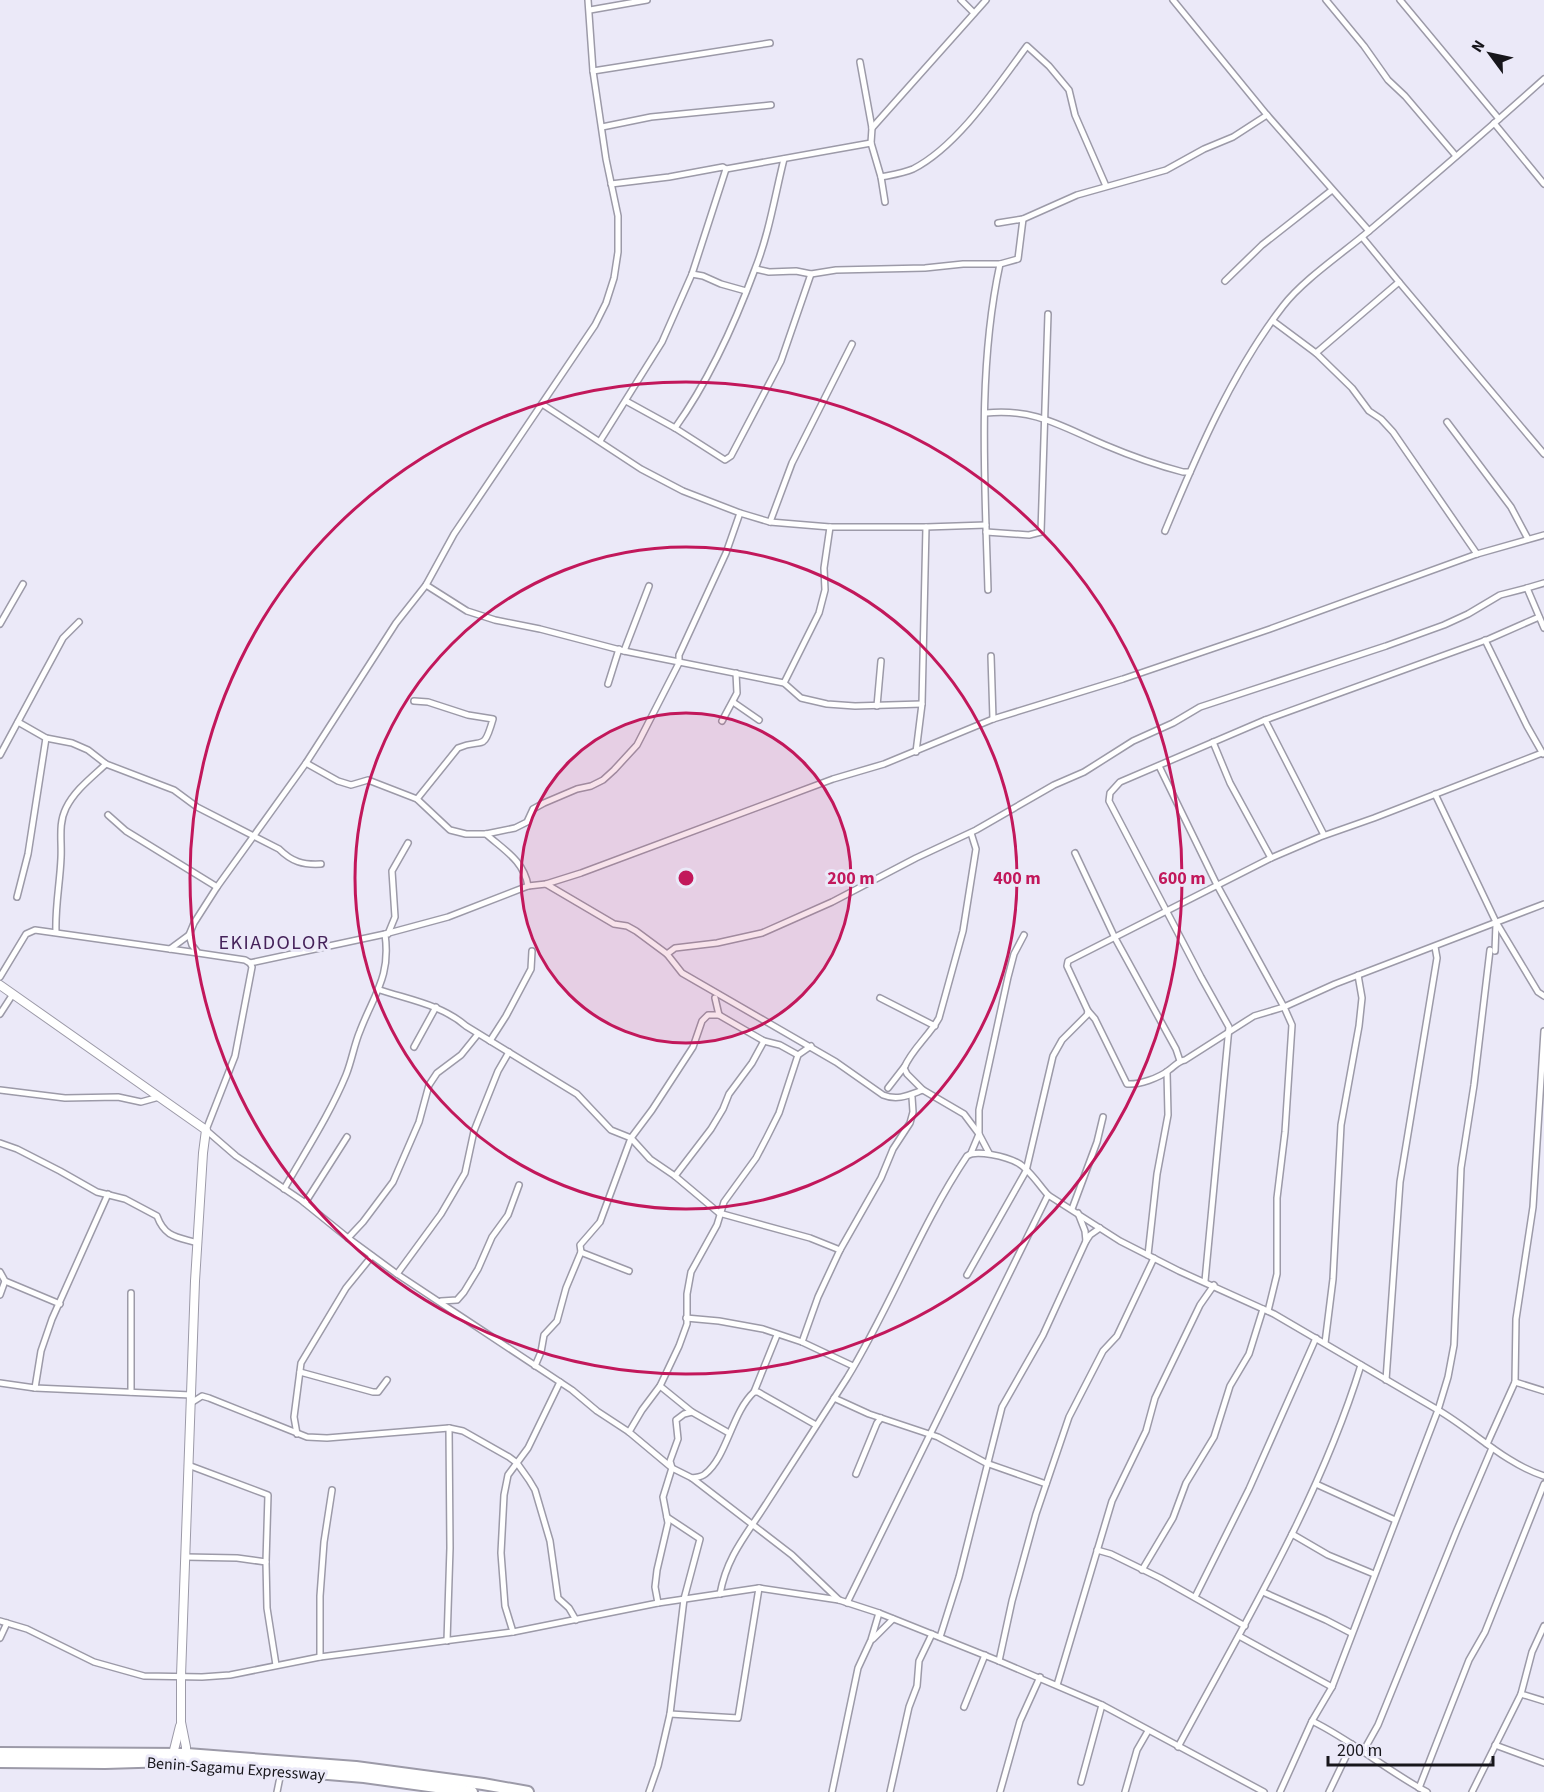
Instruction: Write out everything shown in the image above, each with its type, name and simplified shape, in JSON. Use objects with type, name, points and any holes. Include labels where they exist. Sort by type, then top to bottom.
[{"type":"highway","points":[[0,1753],[172,1757],[356,1767],[528,1792]]},
{"type":"highway","name":"Benin-Sagamu Expressway","points":[[0,1762],[105,1763],[172,1757]]},
{"type":"highway","name":"Benin-Sagamu Expressway","points":[[186,1758],[281,1772],[364,1777],[472,1792]]},
{"type":"street","points":[[170,949],[189,935],[217,887],[306,763],[396,623],[426,585],[454,534],[595,325],[606,303],[614,278],[618,252],[618,216],[593,71],[588,0]]},
{"type":"street","points":[[590,10],[646,0]]},
{"type":"street","points":[[961,0],[974,13]]},
{"type":"street","points":[[872,128],[986,0]]},
{"type":"street","points":[[1173,0],[1267,115],[1369,231]]},
{"type":"street","points":[[1326,0],[1364,46],[1388,80],[1405,96],[1456,156]]},
{"type":"street","points":[[1400,0],[1497,121],[1544,184]]},
{"type":"street","points":[[593,71],[770,43]]},
{"type":"street","points":[[881,177],[912,169],[938,150],[974,117],[1027,46],[1050,66],[1069,90],[1075,115],[1106,186]]},
{"type":"street","points":[[860,62],[872,128],[871,142],[885,202]]},
{"type":"street","points":[[1165,531],[1214,420],[1257,343],[1294,294],[1544,80]]},
{"type":"street","points":[[602,127],[651,117],[771,105]]},
{"type":"street","points":[[998,223],[1023,219],[1046,207],[1106,186],[1166,170],[1233,137],[1267,115]]},
{"type":"street","points":[[611,184],[669,177],[723,166],[726,169],[871,142]]},
{"type":"street","points":[[675,428],[709,376],[734,325],[756,269],[784,159]]},
{"type":"street","points":[[600,441],[662,342],[692,274],[726,169]]},
{"type":"street","points":[[1225,281],[1262,245],[1332,190]]},
{"type":"street","points":[[756,269],[769,272],[796,271],[811,274],[836,270],[1000,264],[1018,259],[1023,219]]},
{"type":"street","points":[[1362,237],[1544,454]]},
{"type":"street","points":[[988,590],[987,341],[1000,264]]},
{"type":"street","points":[[692,274],[746,291]]},
{"type":"street","points":[[627,401],[725,460],[731,456],[781,361],[811,274]]},
{"type":"street","points":[[1316,353],[1399,282]]},
{"type":"street","points":[[986,532],[1029,535],[1041,532],[1048,314]]},
{"type":"street","points":[[1273,321],[1316,353],[1352,388],[1369,411],[1381,419],[1393,432],[1478,554]]},
{"type":"street","points":[[770,522],[792,463],[852,344]]},
{"type":"street","points":[[542,404],[641,469],[683,491],[770,522],[830,527],[986,525]]},
{"type":"street","points":[[986,414],[1007,411],[1026,413],[1143,461],[1190,472]]},
{"type":"street","points":[[1447,422],[1511,507],[1528,539]]},
{"type":"street","points":[[306,763],[338,782],[351,785],[368,780],[417,799],[450,830],[466,834],[486,834],[515,828],[527,822],[533,809],[577,789],[591,786],[609,775],[637,745],[679,663],[679,655],[726,553],[740,513]]},
{"type":"street","points":[[784,683],[819,613],[825,590],[824,568],[830,527]]},
{"type":"street","points":[[916,752],[922,704],[926,527]]},
{"type":"street","points":[[0,977],[26,934],[35,930],[245,960],[250,963],[387,934],[478,906],[528,886],[546,884],[832,780],[878,767],[993,719],[1124,679],[1478,554],[1544,535]]},
{"type":"street","points":[[667,954],[675,948],[717,944],[762,933],[832,902],[1023,805],[1054,785],[1100,764],[1133,741],[1173,723],[1200,707],[1386,646],[1444,625],[1500,595],[1544,583]]},
{"type":"street","points":[[0,624],[23,584]]},
{"type":"street","points":[[426,585],[467,611],[495,620],[679,663],[784,683],[801,698],[827,704],[877,706],[922,704]]},
{"type":"street","points":[[608,684],[649,586]]},
{"type":"street","points":[[1527,588],[1544,628]]},
{"type":"street","points":[[1205,1281],[1230,1031],[1109,801],[1110,792],[1120,782],[1265,720],[1485,640],[1539,617]]},
{"type":"street","points":[[0,755],[63,638],[79,622]]},
{"type":"street","points":[[1067,966],[1068,961],[1075,957],[1271,858],[1324,835],[1543,754],[1485,640]]},
{"type":"street","points":[[991,656],[993,719]]},
{"type":"street","points":[[877,706],[881,661]]},
{"type":"street","points":[[722,721],[737,693],[736,673]]},
{"type":"street","points":[[414,700],[428,702],[468,716],[493,719],[488,738],[479,745],[465,745],[458,748],[417,799]]},
{"type":"street","points":[[732,702],[759,720]]},
{"type":"street","points":[[1265,720],[1324,835]]},
{"type":"street","points":[[18,722],[46,738],[72,743],[88,750],[106,764],[174,790],[197,807],[279,849],[296,862],[306,865],[321,864]]},
{"type":"street","points":[[17,897],[30,846],[46,738]]},
{"type":"street","points":[[1213,742],[1230,783],[1271,858]]},
{"type":"street","points":[[56,932],[55,916],[61,857],[60,833],[65,810],[75,794],[106,764]]},
{"type":"street","points":[[1142,1570],[1173,1518],[1186,1483],[1214,1437],[1230,1386],[1249,1354],[1277,1274],[1277,1198],[1285,1132],[1292,1026],[1284,1007],[1217,885],[1159,766]]},
{"type":"street","points":[[1435,794],[1496,922],[1538,992],[1544,996]]},
{"type":"street","points":[[108,815],[126,831],[217,887]]},
{"type":"street","points":[[888,1088],[939,1018],[963,931],[976,849],[971,832]]},
{"type":"street","points":[[486,834],[526,872],[528,886]]},
{"type":"street","points":[[284,1189],[346,1075],[359,1032],[380,990],[386,966],[387,934],[395,917],[392,871],[408,843]]},
{"type":"street","points":[[1075,853],[1115,938],[1180,1060]]},
{"type":"street","points":[[546,884],[614,924],[627,926],[636,931],[667,954],[682,973],[697,983],[811,1046],[855,1073],[883,1095],[912,1097],[923,1090]]},
{"type":"street","points":[[1063,955],[1088,1011],[1095,1019],[1127,1084],[1137,1083],[1167,1072],[1180,1060],[1185,1060],[1254,1016],[1284,1007],[1358,975],[1544,904]]},
{"type":"street","points":[[1280,1792],[1311,1721],[1332,1687],[1438,1410],[1448,1377],[1454,1345],[1461,1168],[1496,922]]},
{"type":"street","points":[[189,935],[198,953]]},
{"type":"street","points":[[720,1594],[730,1560],[741,1540],[834,1398],[853,1366],[924,1228],[971,1153],[979,1134],[979,1110],[1008,977],[1014,954],[1024,935]]},
{"type":"street","points":[[1386,1380],[1400,1182],[1436,965],[1435,946]]},
{"type":"street","points":[[490,1041],[531,969],[532,951]]},
{"type":"street","points":[[186,1758],[181,1722],[181,1676],[203,1153],[206,1130],[235,1056],[252,967],[250,963]]},
{"type":"street","points":[[1325,1343],[1333,1279],[1341,1125],[1362,998],[1358,975]]},
{"type":"street","points":[[0,985],[161,1097],[206,1130],[236,1156],[305,1203],[372,1256],[572,1390],[597,1411],[629,1432],[672,1468],[692,1478],[792,1555],[839,1600]]},
{"type":"street","points":[[380,990],[436,1007],[454,1016],[478,1034],[577,1094],[611,1130],[631,1138],[650,1159],[675,1176],[719,1213],[810,1238],[840,1250]]},
{"type":"street","points":[[0,1014],[13,994]]},
{"type":"street","points":[[715,998],[719,1015]]},
{"type":"street","points":[[880,998],[935,1026]]},
{"type":"street","points":[[414,1047],[436,1007]]},
{"type":"street","points":[[968,1275],[1026,1170],[1053,1056],[1062,1040],[1087,1015],[1088,1011]]},
{"type":"street","points":[[535,1366],[541,1352],[544,1335],[557,1320],[580,1252],[580,1245],[600,1222],[631,1138],[693,1047],[702,1021],[708,1015],[719,1015],[764,1041],[780,1046],[798,1056]]},
{"type":"street","points":[[1364,1750],[1378,1725],[1515,1382],[1516,1319],[1533,1207],[1544,1031]]},
{"type":"street","points":[[348,1238],[393,1182],[419,1122],[429,1085],[437,1073],[461,1055],[478,1034]]},
{"type":"street","points":[[675,1176],[711,1129],[729,1094],[752,1063],[764,1041]]},
{"type":"street","points":[[629,1432],[660,1386],[679,1346],[687,1323],[687,1294],[691,1272],[717,1225],[719,1213],[767,1137],[779,1113],[798,1056],[811,1046]]},
{"type":"street","points":[[398,1274],[441,1214],[465,1173],[474,1131],[498,1071],[509,1052]]},
{"type":"street","points":[[905,1066],[907,1074],[923,1090],[964,1114],[979,1134],[989,1153]]},
{"type":"street","points":[[1148,1255],[1157,1174],[1168,1115],[1167,1072]]},
{"type":"street","points":[[0,1090],[65,1098],[118,1097],[141,1102],[161,1097]]},
{"type":"street","points":[[802,1342],[818,1297],[840,1250],[881,1178],[893,1149],[910,1123],[913,1112],[912,1097]]},
{"type":"street","points":[[1086,1241],[1085,1230],[1075,1211],[1103,1117]]},
{"type":"street","points":[[305,1203],[347,1137]]},
{"type":"street","points":[[0,1143],[60,1170],[97,1192],[125,1199],[157,1216],[161,1227],[169,1235],[198,1243]]},
{"type":"street","points":[[971,1153],[989,1153],[1018,1163],[1048,1195],[1100,1228],[1154,1258],[1266,1310],[1438,1410],[1509,1460],[1544,1476]]},
{"type":"street","points":[[439,1300],[457,1299],[464,1292],[483,1259],[492,1237],[508,1215],[519,1185]]},
{"type":"street","points":[[35,1388],[41,1351],[108,1194]]},
{"type":"street","points":[[847,1603],[1048,1195]]},
{"type":"street","points":[[59,1305],[108,1203]]},
{"type":"street","points":[[940,1637],[959,1577],[1002,1407],[1043,1335],[1086,1241],[1100,1228]]},
{"type":"street","points":[[580,1252],[629,1271]]},
{"type":"street","points":[[297,1434],[294,1417],[302,1363],[346,1288],[372,1256]]},
{"type":"street","points":[[999,1661],[1012,1601],[1046,1484],[1069,1417],[1103,1351],[1117,1336],[1154,1258]]},
{"type":"street","points":[[0,1272],[5,1281],[59,1305]]},
{"type":"street","points":[[0,1295],[5,1281]]},
{"type":"street","points":[[1057,1684],[1112,1501],[1146,1431],[1155,1398],[1200,1305],[1214,1286]]},
{"type":"street","points":[[131,1293],[131,1392]]},
{"type":"street","points":[[686,1318],[763,1329],[802,1342],[853,1366]]},
{"type":"street","points":[[692,1478],[704,1475],[715,1463],[729,1433],[754,1392],[777,1335]]},
{"type":"street","points":[[1195,1597],[1249,1489],[1316,1338]]},
{"type":"street","points":[[1178,1747],[1263,1592],[1316,1484],[1361,1365]]},
{"type":"street","points":[[300,1372],[373,1392],[378,1392],[387,1380]]},
{"type":"street","points":[[1515,1382],[1544,1391]]},
{"type":"street","points":[[0,1383],[35,1388],[131,1392],[191,1399],[202,1396],[307,1437],[327,1438],[449,1428],[463,1431],[518,1464],[535,1490],[550,1541],[558,1598],[569,1608],[576,1620]]},
{"type":"street","points":[[513,1632],[505,1606],[501,1553],[504,1494],[508,1475],[518,1464],[536,1434],[560,1383]]},
{"type":"street","points":[[660,1386],[692,1412],[729,1433]]},
{"type":"street","points":[[754,1392],[758,1392],[816,1425]]},
{"type":"street","points":[[834,1398],[881,1418],[949,1442],[986,1463],[1046,1484]]},
{"type":"street","points":[[658,1603],[656,1579],[666,1534],[667,1517],[663,1497],[672,1468],[670,1461],[678,1439],[676,1420],[692,1412]]},
{"type":"street","points":[[856,1474],[881,1418]]},
{"type":"street","points":[[447,1641],[450,1548],[449,1428]]},
{"type":"street","points":[[189,1465],[268,1495],[267,1608],[276,1665]]},
{"type":"street","points":[[1316,1484],[1395,1520]]},
{"type":"street","points":[[1419,1788],[1469,1660],[1485,1632],[1544,1484]]},
{"type":"street","points":[[320,1657],[320,1596],[324,1542],[332,1490]]},
{"type":"street","points":[[649,1792],[658,1766],[670,1714],[684,1599],[700,1539],[667,1517]]},
{"type":"street","points":[[1292,1534],[1328,1556],[1374,1574]]},
{"type":"street","points":[[1097,1550],[1111,1554],[1195,1597],[1245,1626]]},
{"type":"street","points":[[185,1557],[237,1558],[266,1563]]},
{"type":"street","points":[[670,1714],[738,1718],[759,1588]]},
{"type":"street","points":[[0,1621],[27,1629],[94,1662],[144,1676],[230,1675],[320,1657],[513,1632],[658,1603],[759,1588],[839,1600],[879,1613],[1040,1677],[1102,1706],[1264,1792]]},
{"type":"street","points":[[1263,1592],[1332,1622],[1351,1633]]},
{"type":"street","points":[[832,1792],[858,1668],[872,1640],[879,1613]]},
{"type":"street","points":[[872,1640],[893,1619]]},
{"type":"street","points":[[0,1638],[7,1623]]},
{"type":"street","points":[[1472,1792],[1521,1694],[1532,1652],[1544,1626]]},
{"type":"street","points":[[890,1792],[909,1707],[917,1686],[919,1661],[932,1634]]},
{"type":"street","points":[[1239,1636],[1332,1687]]},
{"type":"street","points":[[964,1707],[985,1655]]},
{"type":"street","points":[[1000,1792],[1020,1721],[1040,1677]]},
{"type":"street","points":[[1521,1694],[1544,1701]]},
{"type":"street","points":[[1081,1782],[1102,1706]]},
{"type":"street","points":[[1311,1721],[1340,1735],[1382,1765],[1427,1792]]},
{"type":"street","points":[[172,1757],[181,1722]]},
{"type":"street","points":[[1125,1792],[1137,1750],[1148,1731]]},
{"type":"street","points":[[1329,1792],[1352,1744]]},
{"type":"street","points":[[1495,1745],[1544,1763]]},
{"type":"street","points":[[277,1792],[281,1772]]},
{"type":"district","name":"EKIADOLOR","points":[[274,942]]}]
